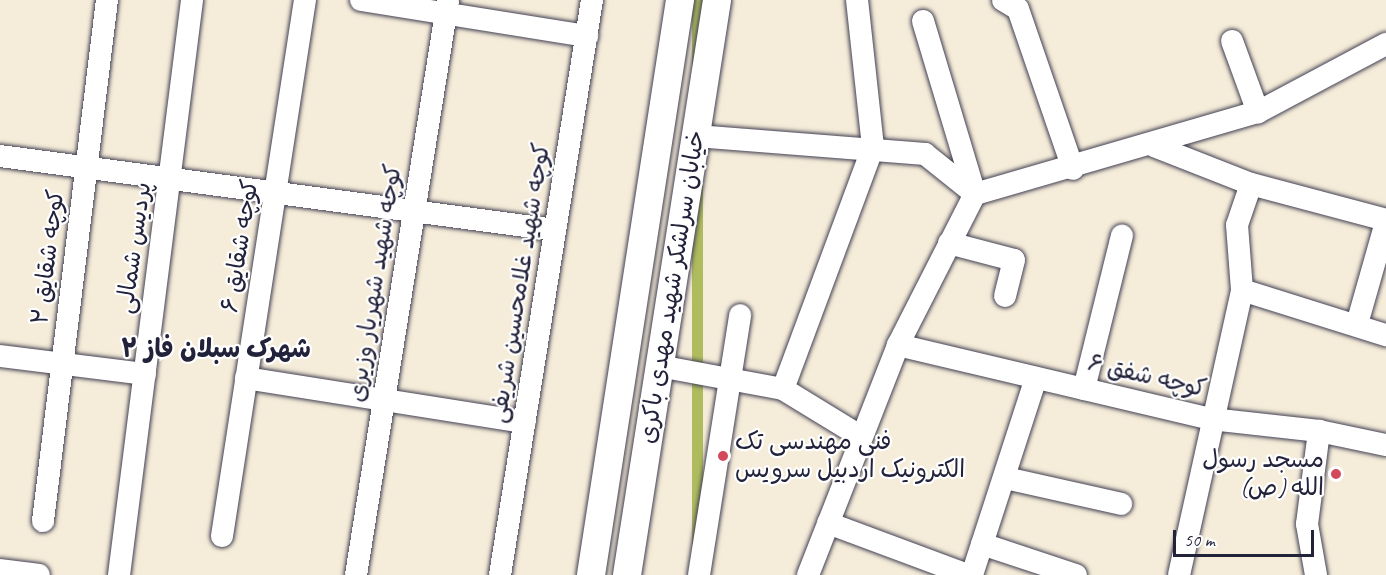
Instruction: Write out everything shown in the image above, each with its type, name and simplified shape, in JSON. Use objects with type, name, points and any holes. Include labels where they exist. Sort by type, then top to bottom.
[{"type":"main road","name":"خیابان سرلشکر شهید مهدی باکری","points":[[591,575],[680,0]]},
{"type":"main road","name":"خیابان سرلشکر شهید مهدی باکری","points":[[627,575],[717,0]]},
{"type":"street","name":"کوچه شقایق ۲","points":[[43,522],[107,0]]},
{"type":"street","name":"پردیس شمالی","points":[[119,575],[192,0]]},
{"type":"street","name":"کوچه شقایق ۶","points":[[222,536],[305,0]]},
{"type":"street","points":[[361,0],[446,7],[586,36]]},
{"type":"street","name":"کوچه شهید غلامحسین شریفی","points":[[500,575],[592,0]]},
{"type":"street","points":[[783,388],[873,147],[857,0]]},
{"type":"street","points":[[1003,0],[1018,9],[1073,169]]},
{"type":"street","name":"کوچه شهید شهریار وزیری","points":[[356,575],[446,7]]},
{"type":"street","points":[[808,575],[858,435],[898,345],[975,194],[923,21]]},
{"type":"street","points":[[1232,41],[1258,112]]},
{"type":"street","points":[[975,194],[1154,146],[1258,112],[1386,44]]},
{"type":"street","points":[[696,136],[873,147],[925,154],[975,194]]},
{"type":"street","points":[[1154,146],[1251,184],[1386,221],[1357,324]]},
{"type":"street","points":[[0,156],[171,176],[555,230]]},
{"type":"street","points":[[1179,575],[1211,419],[1242,290],[1237,225],[1251,184]]},
{"type":"street","points":[[1084,389],[1122,236]]},
{"type":"street","points":[[949,243],[1014,260],[1005,296]]},
{"type":"street","points":[[1242,290],[1357,324],[1386,335]]},
{"type":"street","points":[[699,575],[740,315]]},
{"type":"street","name":"کوچه شفق ۶","points":[[898,345],[1211,419],[1319,431],[1386,445]]},
{"type":"street","points":[[0,356],[145,374]]},
{"type":"street","points":[[659,366],[729,375],[783,388],[858,435]]},
{"type":"street","points":[[246,378],[525,422]]},
{"type":"street","points":[[828,523],[970,575],[1005,478],[1036,378]]},
{"type":"street","points":[[1316,575],[1307,524],[1319,431]]},
{"type":"street","points":[[1005,478],[1121,504]]},
{"type":"street","points":[[982,544],[1076,575]]},
{"type":"street","points":[[0,570],[39,575]]},
{"type":"green space","points":[[692,0],[703,0],[703,575],[692,575]]},
{"type":"place","name":"فنی مهندسی تک الکترونیک اردبیل سرویس","points":[[723,456]]},
{"type":"place","name":"مسجد رسول الله (ص)","points":[[1336,474]]},
{"type":"district","name":"شهرک سبلان فاز ۲","points":[[216,349]]}]
